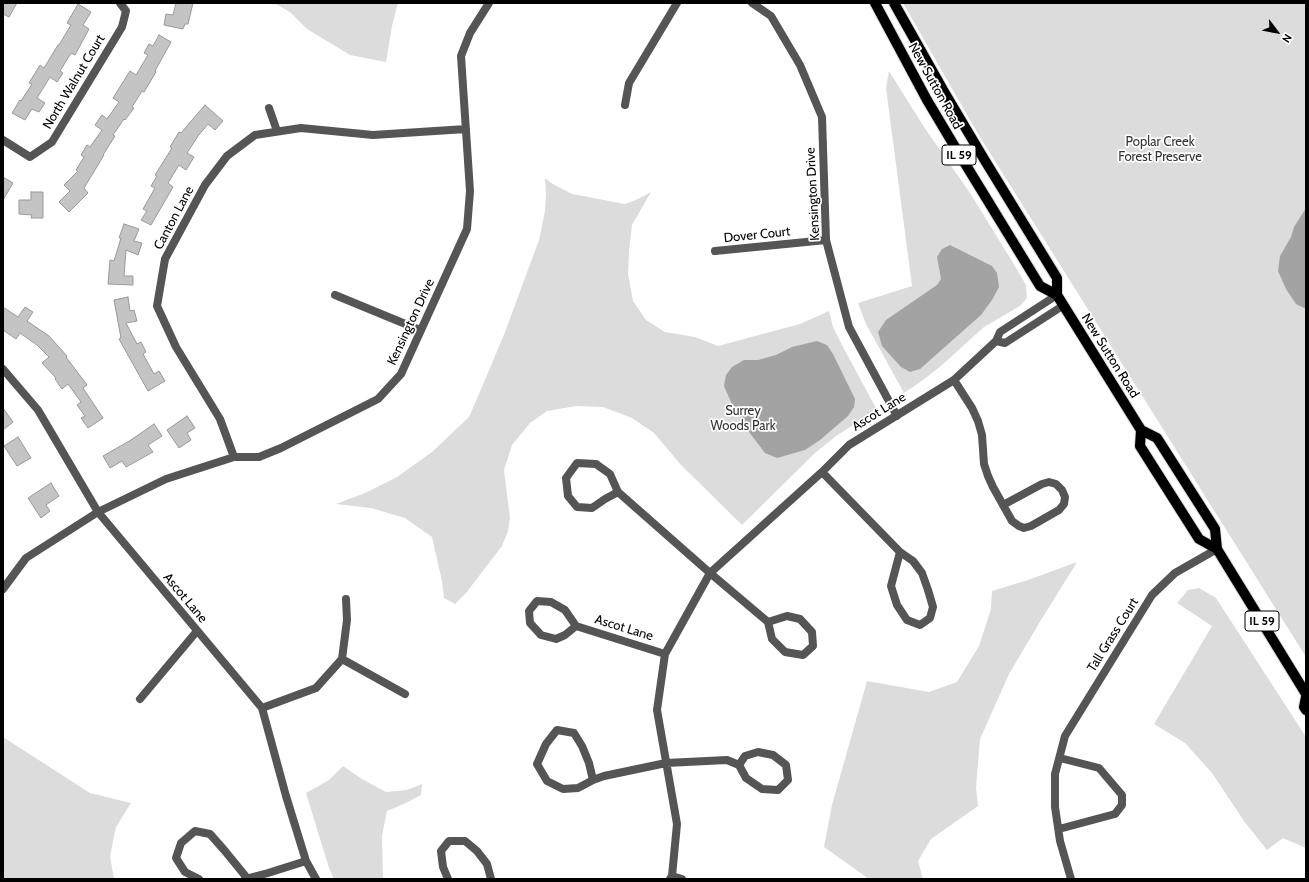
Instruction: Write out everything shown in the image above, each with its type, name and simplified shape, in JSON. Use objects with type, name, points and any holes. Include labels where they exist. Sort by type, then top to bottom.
[{"type":"main road","name":"New Sutton Road","points":[[875,3],[935,113],[1040,286],[1057,295],[1141,430],[1158,438],[1215,529],[1217,549],[1306,694]]},
{"type":"main road","name":"New Sutton Road","points":[[894,3],[943,90],[1057,278],[1057,295]]},
{"type":"main road","name":"New Sutton Road","points":[[1141,430],[1140,446],[1200,539],[1217,549]]},
{"type":"main road","points":[[1306,697],[1304,707],[1306,710]]},
{"type":"street","name":"North Walnut Court","points":[[3,140],[30,157],[52,142],[122,27],[126,11],[120,3]]},
{"type":"street","name":"Kensington Drive","points":[[3,589],[26,558],[98,512],[166,479],[234,457],[259,457],[281,448],[378,399],[401,374],[467,229],[470,191],[461,56],[470,33],[489,3]]},
{"type":"street","points":[[625,105],[629,83],[677,3]]},
{"type":"street","name":"Kensington Drive","points":[[752,3],[771,16],[800,65],[822,117],[826,240],[849,327],[896,416]]},
{"type":"street","points":[[269,108],[277,131]]},
{"type":"street","name":"Canton Lane","points":[[234,457],[220,419],[176,347],[157,306],[165,259],[205,185],[227,156],[255,134],[301,128],[373,135],[466,129]]},
{"type":"street","name":"Dover Court","points":[[715,251],[826,240]]},
{"type":"street","points":[[335,294],[420,330]]},
{"type":"street","name":"Ascot Lane","points":[[682,879],[671,878],[677,824],[657,710],[665,654],[710,573],[822,472],[849,445],[954,380],[996,341],[1000,332],[1057,295]]},
{"type":"street","points":[[996,341],[1005,343],[1064,305]]},
{"type":"street","name":"Ascot Lane","points":[[3,369],[38,410],[98,512],[262,708],[286,796],[306,861],[316,879]]},
{"type":"street","points":[[954,380],[972,408],[978,421],[982,435],[984,464],[993,487],[1003,505],[1012,521],[1024,528],[1031,526],[1059,510],[1064,504],[1065,497],[1062,490],[1056,484],[1049,482],[1042,484],[1003,505]]},
{"type":"street","points":[[618,492],[592,508],[577,507],[568,496],[566,478],[577,463],[596,464],[610,474],[618,492],[768,622],[772,639],[785,652],[803,655],[813,646],[812,632],[800,619],[787,616],[768,622]]},
{"type":"street","points":[[822,472],[900,552],[913,561],[922,573],[933,607],[930,618],[920,625],[906,620],[897,605],[891,586],[900,552]]},
{"type":"street","name":"Tall Grass Court","points":[[1071,879],[1060,841],[1055,807],[1055,774],[1065,736],[1152,595],[1175,574],[1217,549]]},
{"type":"street","points":[[262,708],[316,688],[342,659],[347,620],[346,599]]},
{"type":"street","name":"Ascot Lane","points":[[576,626],[565,635],[556,639],[541,635],[530,623],[529,610],[537,601],[551,602],[564,610],[576,626],[665,654]]},
{"type":"street","points":[[140,699],[197,631]]},
{"type":"street","points":[[342,659],[405,694]]},
{"type":"street","points":[[593,780],[589,763],[582,746],[574,733],[557,730],[546,744],[537,764],[547,782],[563,789],[578,788],[604,776],[666,763],[727,760],[739,765],[746,778],[762,789],[778,790],[788,780],[786,765],[773,755],[758,752],[745,756],[739,765]]},
{"type":"street","points":[[1059,829],[1114,814],[1122,805],[1122,795],[1099,768],[1060,758]]},
{"type":"street","points":[[199,879],[185,872],[176,858],[181,843],[195,831],[210,834],[246,879],[306,861]]},
{"type":"street","points":[[448,879],[443,867],[441,851],[449,841],[465,841],[477,851],[487,864],[491,879]]},
{"type":"green space","points":[[274,3],[398,3],[392,26],[386,62],[350,55],[307,29],[290,12]]},
{"type":"green space","name":"Poplar Creek Forest Preserve","points":[[903,3],[1306,3],[1306,657],[978,134]]},
{"type":"green space","points":[[889,71],[924,127],[970,193],[1018,271],[1026,285],[1027,298],[1020,306],[984,327],[941,366],[904,393],[866,324],[858,303],[912,286],[886,88]]},
{"type":"green space","name":"Surrey Woods Park","points":[[545,178],[551,183],[572,194],[625,204],[651,192],[632,225],[628,274],[633,301],[646,320],[665,332],[695,337],[718,346],[800,324],[829,311],[833,327],[877,410],[836,436],[815,453],[742,525],[681,465],[654,433],[632,418],[603,407],[576,406],[547,411],[530,423],[512,445],[504,470],[510,518],[508,531],[502,546],[466,593],[455,604],[444,598],[442,581],[432,537],[405,518],[371,508],[336,504],[365,493],[397,477],[432,452],[469,417],[505,332],[539,240],[545,211]]},
{"type":"green space","points":[[1077,562],[1009,674],[980,739],[976,788],[978,806],[931,839],[918,861],[923,879],[869,879],[824,847],[832,805],[867,681],[929,692],[957,682],[979,646],[991,609],[992,591],[1028,580]]},
{"type":"green space","points":[[1199,588],[1216,598],[1306,737],[1306,848],[1283,838],[1267,850],[1244,821],[1212,773],[1185,743],[1154,724],[1212,626],[1177,603],[1188,590]]},
{"type":"green space","points":[[3,737],[90,793],[131,803],[116,827],[110,856],[114,879],[3,879]]},
{"type":"green space","points":[[343,766],[362,779],[386,792],[407,790],[422,784],[421,795],[387,811],[382,836],[383,879],[334,879],[329,868],[306,793],[329,780]]},
{"type":"shaded area","points":[[1306,208],[1306,309],[1296,304],[1286,289],[1278,271],[1280,256],[1291,237],[1294,227]]},
{"type":"shaded area","points":[[950,245],[992,266],[997,273],[999,287],[981,315],[920,369],[910,372],[901,367],[882,346],[878,332],[886,320],[937,285],[941,279],[937,257],[942,249]]},
{"type":"shaded area","points":[[817,341],[827,345],[833,354],[855,399],[854,407],[848,416],[820,440],[805,450],[777,458],[765,453],[746,428],[731,402],[724,386],[726,375],[732,367],[744,360],[758,360],[776,355],[792,347]]},
{"type":"building","points":[[3,3],[17,3],[9,17],[3,14]]},
{"type":"building","points":[[176,3],[193,3],[188,24],[185,24],[183,29],[164,25],[166,14],[173,15]]},
{"type":"building","points":[[78,4],[91,12],[83,25],[89,29],[75,55],[71,53],[60,71],[63,73],[57,82],[50,77],[37,98],[45,103],[39,112],[32,109],[25,120],[12,113],[32,84],[29,83],[40,65],[44,68],[59,45],[71,25],[67,23]]},
{"type":"building","points":[[159,35],[171,42],[155,71],[156,72],[144,92],[142,91],[132,107],[134,108],[113,135],[115,136],[84,188],[88,193],[69,212],[59,202],[70,191],[64,185],[78,171],[76,170],[84,157],[81,155],[87,145],[90,147],[102,130],[95,125],[102,115],[107,119],[119,102],[113,98],[130,71],[136,75],[148,55],[144,53],[149,44],[153,46]]},
{"type":"building","points":[[205,105],[223,121],[215,130],[208,124],[198,136],[187,153],[194,157],[186,170],[179,165],[168,183],[173,187],[151,225],[141,220],[147,211],[143,209],[155,188],[151,186],[157,176],[155,175],[172,148],[170,147],[179,132],[181,133]]},
{"type":"building","points":[[3,177],[13,183],[3,200]]},
{"type":"building","points":[[31,192],[43,192],[43,218],[31,218],[32,215],[19,214],[19,200],[31,200]]},
{"type":"building","points":[[124,224],[139,229],[134,241],[142,243],[138,255],[126,250],[124,276],[133,276],[133,285],[108,284],[110,260],[114,261]]},
{"type":"building","points":[[128,297],[130,311],[134,310],[137,321],[126,323],[137,344],[141,342],[146,352],[143,354],[154,374],[159,371],[165,381],[148,391],[119,339],[121,338],[114,300]]},
{"type":"building","points":[[3,307],[18,317],[25,307],[33,312],[27,321],[49,336],[67,356],[66,357],[87,385],[83,388],[103,418],[88,428],[81,418],[85,416],[77,405],[81,402],[68,384],[62,389],[55,379],[56,378],[42,363],[49,357],[37,345],[20,333],[16,339],[3,330]]},
{"type":"building","points":[[3,408],[13,422],[3,430]]},
{"type":"building","points":[[187,416],[195,428],[187,433],[191,440],[179,448],[167,430]]},
{"type":"building","points":[[154,424],[162,436],[148,445],[153,452],[126,467],[122,461],[110,468],[103,456],[131,440]]},
{"type":"building","points":[[18,437],[31,458],[17,466],[4,446]]},
{"type":"building","points":[[51,483],[59,496],[46,505],[50,511],[41,518],[28,498]]}]
